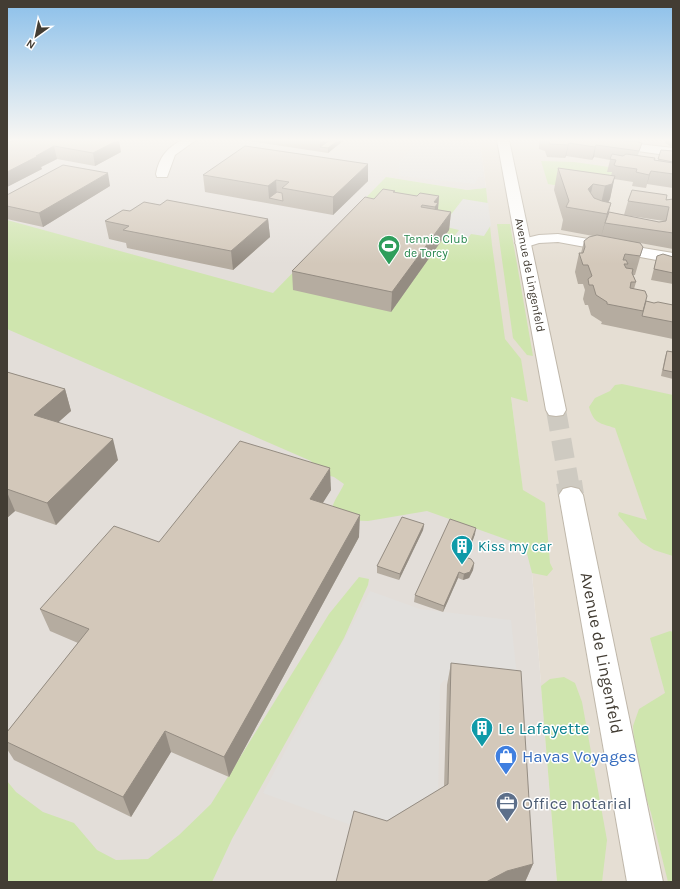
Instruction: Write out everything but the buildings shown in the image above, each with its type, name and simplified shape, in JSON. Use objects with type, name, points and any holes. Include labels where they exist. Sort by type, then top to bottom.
[{"type":"street","name":"Avenue de Lingenfeld","points":[[511,181],[556,410]]},
{"type":"street","points":[[523,243],[539,239],[558,238],[673,258]]},
{"type":"street","name":"Avenue de Lingenfeld","points":[[571,495],[645,882]]},
{"type":"street","points":[[636,839],[636,882]]},
{"type":"street","points":[[636,839],[651,882]]},
{"type":"shaded area","points":[[7,181],[389,181],[511,397],[530,548],[557,882],[125,882],[7,838]]},
{"type":"shaded area","points":[[382,181],[414,181],[467,190],[486,188],[485,181],[673,181],[673,882],[557,882],[530,548],[511,397],[266,300]]},
{"type":"shaded area","points":[[414,181],[485,181],[486,188],[467,190]]},
{"type":"shaded area","points":[[451,181],[476,181],[475,184]]},
{"type":"shaded area","points":[[463,199],[488,203],[491,225],[484,236],[471,234],[466,241],[453,238],[459,230],[442,226]]},
{"type":"shaded area","points":[[370,591],[420,609],[511,620],[518,687],[444,680],[440,685],[438,801],[381,836],[263,793]]},
{"type":"green space","points":[[382,181],[414,181],[467,190],[486,188],[505,339],[521,359],[528,402],[511,397],[523,490],[545,503],[550,563],[553,569],[547,576],[532,573],[525,546],[427,511],[368,521],[342,520],[331,514],[334,502],[344,484],[334,477],[316,472],[311,461],[7,329],[7,220],[273,293]]},
{"type":"green space","points":[[547,181],[609,181],[607,185],[598,192],[548,184]]},
{"type":"green space","points":[[497,224],[510,224],[533,356],[527,355],[513,338]]},
{"type":"green space","points":[[622,384],[673,395],[673,556],[654,550],[641,542],[618,515],[619,512],[647,520],[615,428],[595,420],[589,407],[595,398],[610,391],[615,385]]},
{"type":"green space","points":[[359,577],[369,579],[368,585],[344,638],[232,839],[212,882],[7,882],[7,781],[16,792],[43,812],[74,823],[97,850],[116,860],[148,859],[179,835],[211,804],[329,614]]},
{"type":"green space","points":[[670,631],[673,632],[673,882],[668,882],[651,813],[635,761],[633,726],[639,709],[665,693],[650,638]]},
{"type":"green space","points":[[564,677],[575,683],[582,702],[607,840],[602,882],[557,882],[541,686],[550,679]]},
{"type":"tunnel","points":[[556,410],[569,483]]},
{"type":"tunnel","points":[[569,482],[571,495]]},
{"type":"place","name":"Tennis Club de Torcy","points":[[389,266]]},
{"type":"place","name":"Kiss my car","points":[[462,566]]},
{"type":"place","name":"Le Lafayette","points":[[482,748]]},
{"type":"place","name":"Havas Voyages","points":[[506,776]]},
{"type":"place","name":"Office notarial","points":[[507,822]]}]
